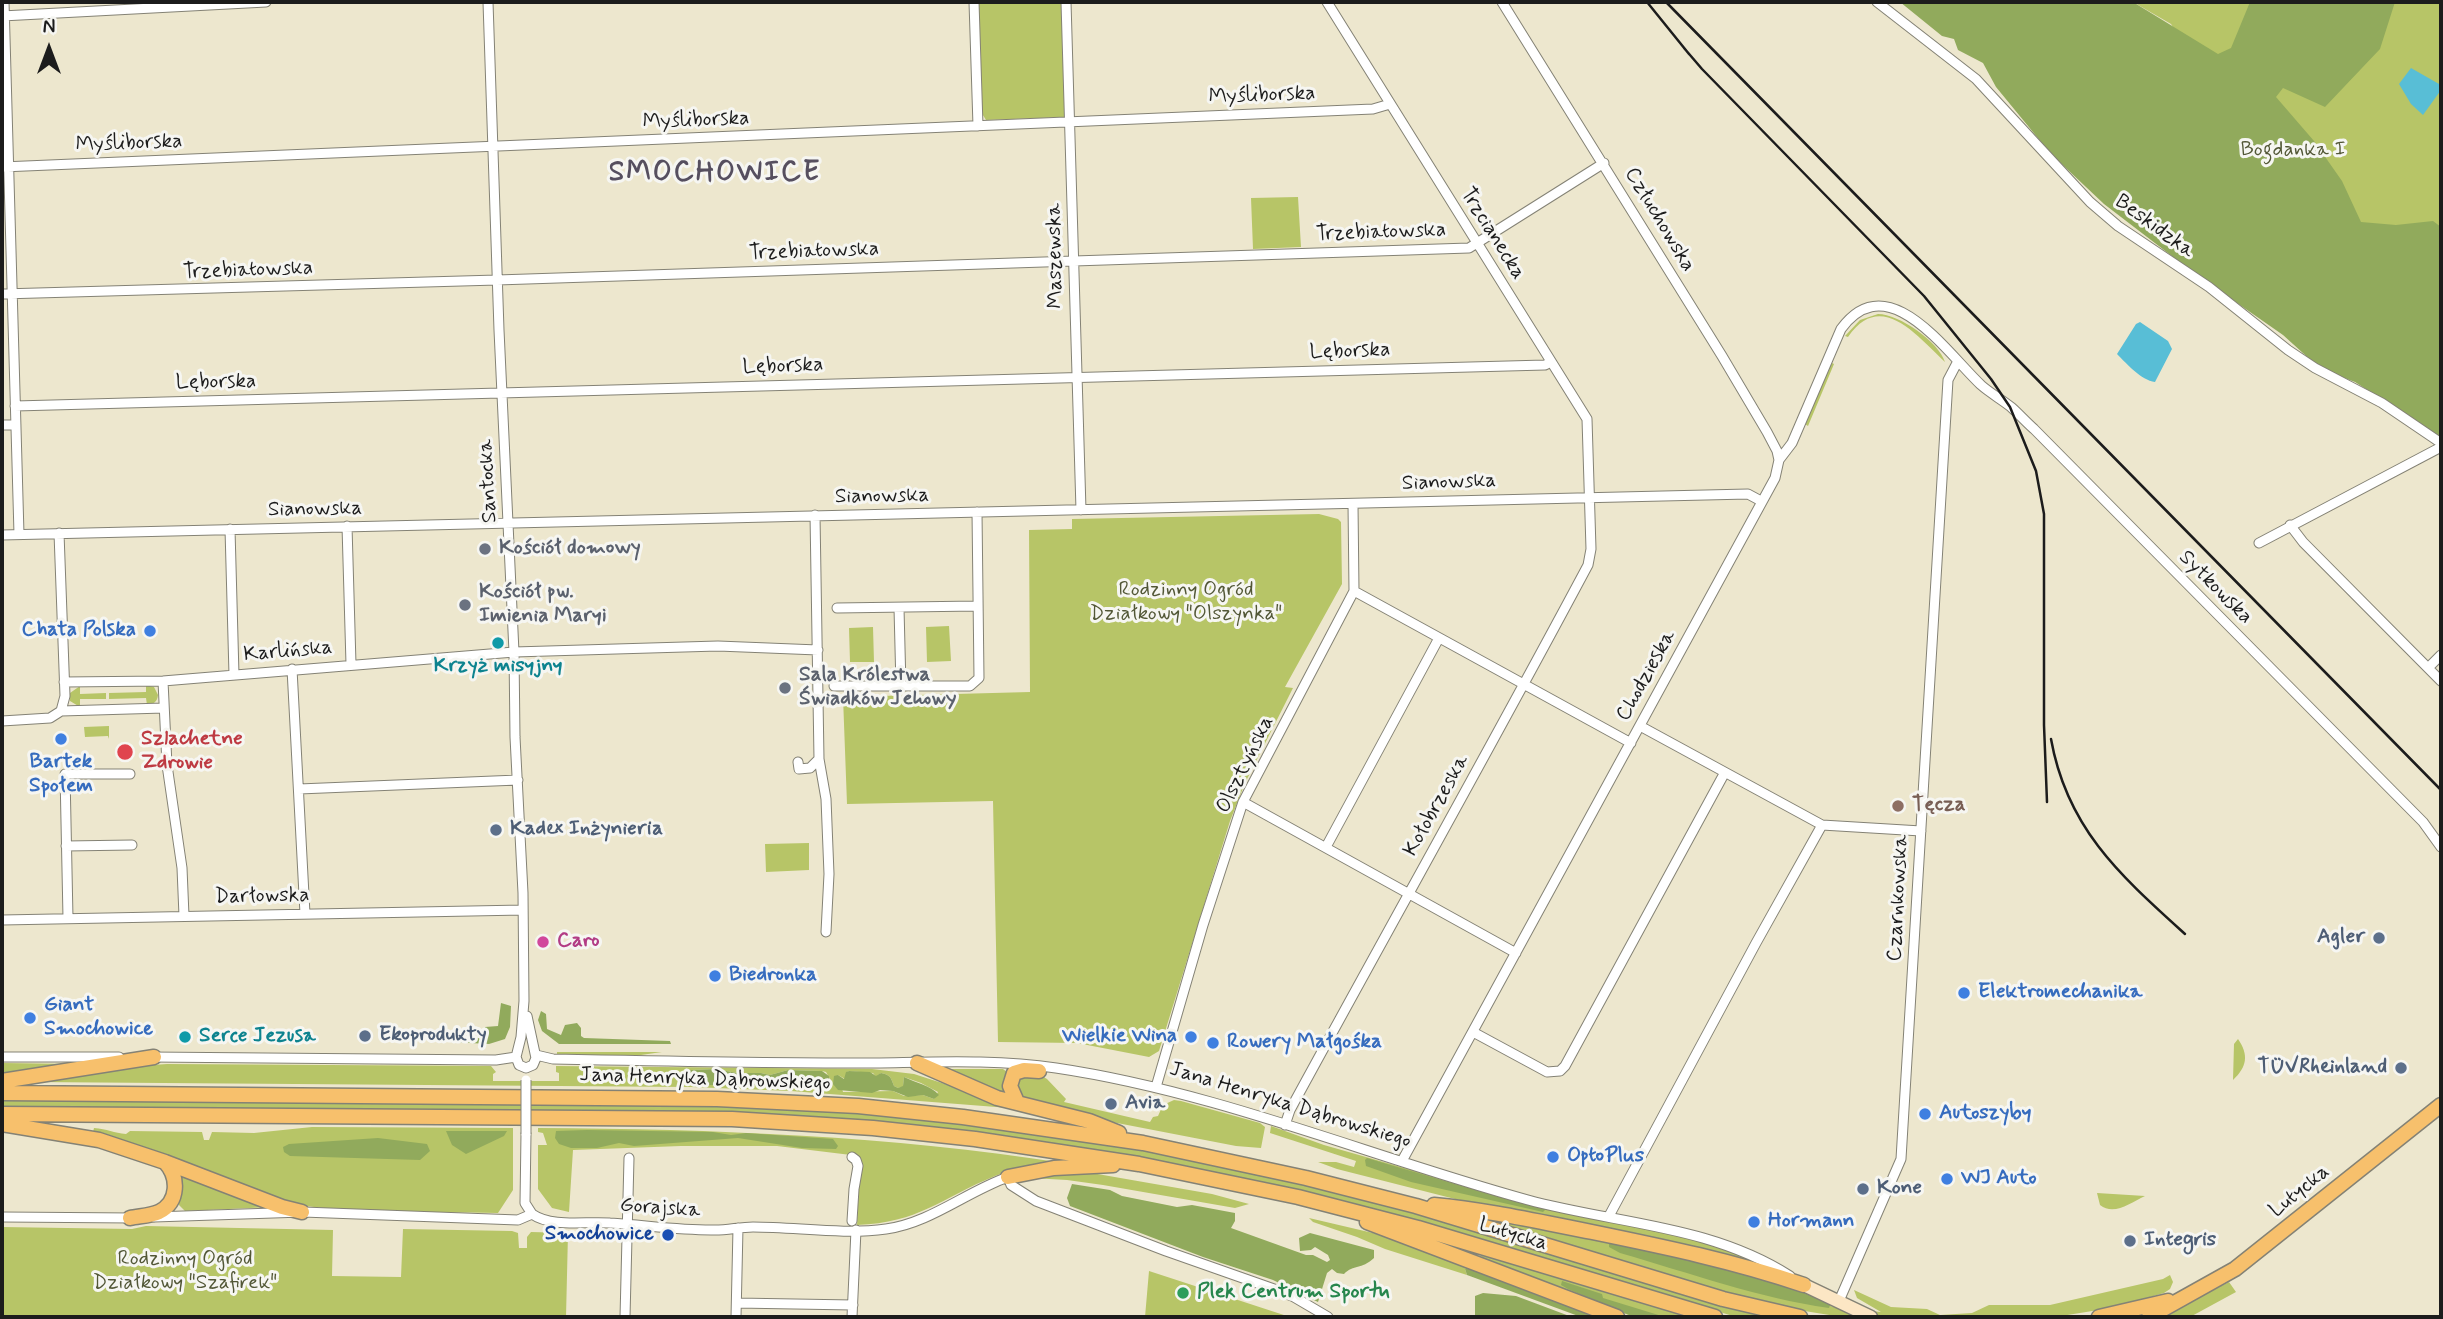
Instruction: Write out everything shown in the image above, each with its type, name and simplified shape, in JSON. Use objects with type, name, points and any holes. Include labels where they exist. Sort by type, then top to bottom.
[{"type":"main road","points":[[2,1081],[154,1057]]},
{"type":"main road","points":[[917,1063],[997,1098],[1089,1121],[1143,1143]]},
{"type":"main road","points":[[1017,1102],[1010,1086],[1014,1073],[1024,1070],[1039,1071]]},
{"type":"main road","name":"Jana Henryka Dąbrowskiego","points":[[2,1093],[752,1100],[858,1106],[940,1114],[1143,1143],[1265,1168],[1398,1201]]},
{"type":"main road","name":"Lutycka","points":[[2149,1317],[2211,1284],[2250,1259],[2441,1105]]},
{"type":"main road","name":"Jana Henryka Dąbrowskiego","points":[[2,1114],[732,1119],[873,1128],[964,1138],[1139,1164],[1298,1197]]},
{"type":"main road","points":[[2,1124],[99,1140],[165,1162],[282,1208],[302,1212]]},
{"type":"main road","points":[[130,1218],[159,1212],[172,1199],[175,1181],[173,1172],[165,1162]]},
{"type":"main road","points":[[1008,1177],[1054,1168],[1139,1164]]},
{"type":"main road","points":[[1298,1197],[1617,1317]]},
{"type":"main road","name":"Lutycka","points":[[1298,1197],[1440,1234],[1715,1317]]},
{"type":"main road","points":[[1398,1201],[1460,1208],[1689,1251],[1741,1264],[1804,1285],[1871,1317]]},
{"type":"main road","name":"Lutycka","points":[[1398,1201],[1690,1289],[1800,1317]]},
{"type":"main road","name":"Lutycka","points":[[2099,1317],[2177,1300]]},
{"type":"street","points":[[4,2],[7,294],[16,406],[19,534]]},
{"type":"street","points":[[3,16],[266,2]]},
{"type":"street","name":"Santocka","points":[[488,2],[523,910],[524,1001],[517,1055]]},
{"type":"street","points":[[974,2],[978,126]]},
{"type":"street","name":"Maszewska","points":[[1066,2],[1081,510]]},
{"type":"street","name":"Trzcianecka","points":[[1327,2],[1587,419],[1589,497]]},
{"type":"street","name":"Człuchowska","points":[[1502,2],[1604,163],[1767,432],[1779,460]]},
{"type":"street","name":"Beskidzka","points":[[1877,2],[1976,79],[2083,195],[2118,226],[2209,287],[2297,356],[2382,403],[2441,445]]},
{"type":"street","name":"Myśliborska","points":[[5,167],[1373,109],[1390,104]]},
{"type":"street","name":"Trzebiatowska","points":[[7,294],[1469,248],[1604,163]]},
{"type":"street","name":"Chodzieska","points":[[1402,1161],[1774,478],[1779,460],[1792,443],[1841,330],[1862,310],[1883,306],[1905,313],[1958,361]]},
{"type":"street","name":"Czarnkowska","points":[[1839,1301],[1901,1160],[1948,380],[1958,361]]},
{"type":"street","name":"Sytkowska","points":[[1958,361],[1980,384],[2034,429],[2423,822],[2441,847]]},
{"type":"street","name":"Lęborska","points":[[16,406],[1545,365],[1551,362]]},
{"type":"street","points":[[3,425],[16,425]]},
{"type":"street","points":[[2259,543],[2441,445]]},
{"type":"street","name":"Sianowska","points":[[2,535],[1589,497],[1748,494],[1761,501]]},
{"type":"street","name":"Kołobrzeska","points":[[1285,1125],[1290,1110],[1591,559],[1589,497]]},
{"type":"street","name":"Olsztyńska","points":[[1156,1087],[1203,925],[1243,802],[1354,592],[1353,504]]},
{"type":"street","points":[[834,687],[970,687],[975,683],[979,678],[977,512]]},
{"type":"street","points":[[815,515],[819,759],[826,799],[829,874],[827,932]]},
{"type":"street","points":[[2290,525],[2303,542],[2441,681]]},
{"type":"street","points":[[347,526],[351,664]]},
{"type":"street","points":[[230,529],[234,675]]},
{"type":"street","points":[[2,722],[43,720],[61,711],[65,696],[59,533]]},
{"type":"street","points":[[1354,592],[1630,743]]},
{"type":"street","points":[[837,608],[977,606]]},
{"type":"street","points":[[899,608],[901,687]]},
{"type":"street","points":[[1326,847],[1439,638]]},
{"type":"street","name":"Karlińska","points":[[64,682],[163,681],[514,652],[718,646],[818,650]]},
{"type":"street","points":[[2428,668],[2441,655]]},
{"type":"street","points":[[292,670],[305,914]]},
{"type":"street","points":[[163,681],[167,765],[182,869],[184,916]]},
{"type":"street","points":[[61,711],[164,708]]},
{"type":"street","points":[[1640,726],[1822,825],[1921,831]]},
{"type":"street","points":[[798,762],[799,769],[810,768],[819,759]]},
{"type":"street","points":[[68,918],[65,774],[130,774]]},
{"type":"street","points":[[1473,1032],[1547,1072],[1560,1071],[1724,774]]},
{"type":"street","points":[[299,789],[518,780]]},
{"type":"street","points":[[1243,802],[1516,953]]},
{"type":"street","points":[[1609,1216],[1822,825]]},
{"type":"street","points":[[66,846],[132,845]]},
{"type":"street","name":"Darłowska","points":[[2,920],[523,910]]},
{"type":"street","name":"Santocka","points":[[524,1001],[535,1053]]},
{"type":"street","points":[[2,1057],[496,1060],[517,1055],[526,1048],[535,1053],[535,1063],[526,1068]]},
{"type":"street","name":"Jana Henryka Dąbrowskiego","points":[[535,1053],[567,1059],[1008,1064],[1054,1068],[1156,1087],[1530,1200],[1677,1229],[1727,1244],[1762,1259],[1804,1285]]},
{"type":"street","points":[[517,1055],[519,1065],[526,1068]]},
{"type":"street","points":[[526,1068],[525,1203],[532,1214]]},
{"type":"street","points":[[852,1157],[858,1166],[854,1189],[852,1317]]},
{"type":"street","points":[[625,1317],[629,1158]]},
{"type":"street","points":[[1008,1177],[1011,1185],[1045,1205],[1274,1289],[1328,1317]]},
{"type":"street","name":"Gorajska","points":[[2,1217],[130,1218],[302,1212],[518,1220],[532,1214],[552,1221],[714,1230],[854,1226],[886,1229],[907,1224],[1008,1177]]},
{"type":"street","points":[[736,1317],[738,1228]]},
{"type":"street","points":[[737,1303],[853,1305]]},
{"type":"green space","points":[[978,2],[1063,2],[1066,117],[986,120],[981,112]]},
{"type":"green space","name":"Bogdanka I","points":[[1900,2],[2133,2],[2218,54],[2231,48],[2250,2],[2395,2],[2380,49],[2325,107],[2283,88],[2276,97],[2314,141],[2342,181],[2361,222],[2396,225],[2433,221],[2441,227],[2441,437],[2355,382],[2326,371],[2314,363],[2283,335],[2194,273],[2104,204],[2051,154],[1996,87],[1983,63],[1958,50],[1954,39],[1942,36]]},
{"type":"green space","points":[[2133,2],[2441,2],[2441,246],[2359,325],[2171,24]]},
{"type":"green space","points":[[1298,197],[1301,247],[1253,249],[1251,198]]},
{"type":"green space","points":[[1878,314],[1887,315],[1917,330],[1935,346],[1945,362],[1911,330],[1886,317],[1873,317],[1860,323],[1848,337],[1845,336],[1860,320]]},
{"type":"green space","points":[[1832,363],[1834,364],[1808,426],[1805,424]]},
{"type":"green space","name":"Rodzinny Ogród Działkowy \"Olszynka\"","points":[[1319,514],[1341,522],[1342,584],[1285,687],[1293,688],[1245,783],[1230,821],[1159,1051],[1149,1057],[1077,1043],[998,1042],[993,801],[847,804],[843,697],[1030,692],[1029,530],[1072,529],[1072,519]]},
{"type":"green space","points":[[949,626],[951,661],[927,662],[926,627]]},
{"type":"green space","points":[[873,627],[874,662],[850,662],[849,628]]},
{"type":"green space","points":[[146,685],[154,687],[158,695],[152,704],[147,705],[146,698],[109,699],[109,693],[146,692]]},
{"type":"green space","points":[[80,686],[80,694],[106,693],[106,699],[80,699],[80,707],[70,701],[70,693]]},
{"type":"green space","points":[[109,726],[109,739],[108,736],[85,737],[84,727]]},
{"type":"green space","points":[[809,843],[809,870],[766,872],[765,844]]},
{"type":"green space","points":[[501,1003],[511,1006],[510,1027],[505,1039],[489,1044],[451,1042],[451,1039],[484,1038],[485,1027],[498,1026]]},
{"type":"green space","points":[[541,1011],[546,1014],[547,1029],[561,1035],[565,1025],[577,1023],[584,1038],[670,1041],[671,1044],[559,1044],[542,1031],[538,1020]]},
{"type":"green space","points":[[2238,1039],[2244,1050],[2245,1061],[2233,1080],[2234,1044]]},
{"type":"green space","points":[[557,1052],[662,1052],[634,1056],[557,1056]]},
{"type":"green space","points":[[2,1063],[79,1064],[2,1076]]},
{"type":"green space","points":[[138,1066],[491,1066],[496,1072],[493,1074],[493,1081],[559,1081],[556,1066],[872,1069],[914,1074],[1010,1105],[1009,1108],[791,1091],[691,1087],[32,1082]],"holes":[[[716,1069],[770,1075],[788,1070],[822,1071],[826,1072],[830,1079],[829,1086],[824,1088],[729,1083],[715,1086],[707,1083],[697,1085],[685,1075],[691,1070]],[[848,1071],[873,1073],[876,1077],[884,1074],[890,1077],[898,1088],[903,1087],[904,1077],[938,1092],[934,1099],[923,1095],[904,1096],[893,1091],[843,1092],[838,1075],[845,1079]]]},
{"type":"green space","points":[[716,1069],[770,1075],[788,1070],[822,1071],[829,1076],[830,1084],[824,1090],[800,1085],[790,1088],[773,1085],[695,1085],[677,1078],[691,1070]]},
{"type":"green space","points":[[933,1069],[1003,1069],[1007,1072],[1005,1093]]},
{"type":"green space","points":[[849,1071],[870,1072],[876,1076],[884,1074],[890,1077],[898,1088],[903,1086],[904,1077],[927,1086],[939,1095],[934,1099],[923,1095],[908,1097],[893,1091],[880,1090],[872,1093],[838,1090],[833,1084],[834,1076],[838,1075],[844,1079]]},
{"type":"green space","points":[[1040,1075],[1066,1099],[1064,1102],[1150,1122],[1153,1117],[1158,1116],[1163,1105],[1174,1100],[1260,1123],[1265,1127],[1261,1148],[1236,1146],[1086,1117],[1021,1098],[1015,1083],[1018,1077]]},
{"type":"green space","points":[[2,1099],[691,1104],[879,1114],[979,1125],[1104,1142],[1264,1174],[1374,1201],[1772,1317],[1733,1316],[1407,1219],[896,1125],[2,1108]]},
{"type":"green space","points":[[1271,1126],[1324,1145],[1527,1203],[1637,1225],[1709,1243],[1754,1261],[1673,1242],[1455,1199],[1337,1169],[1318,1162],[1336,1162],[1354,1167],[1356,1161],[1270,1133]]},
{"type":"green space","points":[[312,1127],[513,1128],[513,1190],[498,1213],[392,1212],[312,1207],[286,1203],[93,1132],[94,1128],[126,1134],[130,1131],[202,1132],[204,1140],[209,1140],[212,1132],[254,1133]]},
{"type":"green space","points":[[538,1128],[736,1132],[868,1140],[1064,1163],[1003,1173],[914,1214],[897,1220],[857,1225],[860,1164],[851,1155],[777,1146],[573,1150],[569,1212],[552,1208],[538,1189],[538,1145],[547,1145]]},
{"type":"green space","points":[[446,1131],[507,1131],[504,1136],[466,1154],[452,1145]]},
{"type":"green space","points":[[556,1131],[713,1132],[731,1135],[746,1133],[833,1139],[838,1146],[836,1149],[802,1148],[738,1138],[634,1146],[619,1143],[597,1148],[571,1148],[559,1144],[555,1138]]},
{"type":"green space","points":[[378,1138],[427,1144],[430,1151],[420,1160],[290,1156],[284,1152],[283,1147],[289,1144]]},
{"type":"green space","points":[[1367,1158],[1506,1199],[1544,1207],[1545,1210],[1543,1212],[1411,1182],[1366,1166]]},
{"type":"green space","points":[[1086,1172],[1212,1194],[1249,1204],[1235,1208],[1103,1185],[1028,1176]]},
{"type":"green space","points":[[178,1173],[272,1207],[185,1211],[179,1205]]},
{"type":"green space","points":[[1072,1184],[1110,1190],[1122,1196],[1177,1207],[1192,1205],[1235,1213],[1231,1228],[1327,1262],[1330,1260],[1328,1255],[1315,1247],[1300,1251],[1299,1238],[1310,1233],[1374,1250],[1374,1258],[1344,1274],[1332,1269],[1327,1273],[1318,1302],[1273,1280],[1203,1257],[1070,1206],[1067,1198]]},
{"type":"green space","points":[[2097,1193],[2145,1196],[2111,1209],[2100,1205]]},
{"type":"green space","points":[[1463,1213],[1682,1256],[1796,1289],[1833,1307],[1881,1312],[1857,1298],[1854,1290],[1891,1307],[1927,1309],[1940,1315],[1972,1313],[1989,1305],[2050,1305],[2163,1279],[2170,1275],[2173,1282],[2170,1289],[2164,1293],[2111,1308],[2055,1317],[1842,1317],[1792,1309],[1725,1293]]},
{"type":"green space","points":[[1309,1218],[1390,1237],[1468,1266],[1465,1269],[1467,1275],[1385,1249],[1313,1222]]},
{"type":"green space","name":"Rodzinny Ogród Działkowy \"Szafirek\"","points":[[146,1226],[333,1230],[332,1276],[401,1277],[403,1229],[512,1231],[518,1233],[519,1248],[527,1248],[527,1237],[531,1232],[568,1233],[566,1317],[2,1317],[2,1227],[132,1229]]},
{"type":"green space","points":[[1609,1242],[1750,1273],[1830,1305],[1829,1308],[1803,1304],[1724,1284],[1620,1253],[1609,1247]]},
{"type":"green space","points":[[1480,1255],[1692,1317],[1634,1317],[1484,1260]]},
{"type":"green space","points":[[1468,1266],[1601,1317],[1581,1317],[1467,1275],[1465,1269]]},
{"type":"green space","name":"Plek Centrum Sportu","points":[[1149,1271],[1290,1317],[1145,1317]]},
{"type":"green space","points":[[1562,1281],[1602,1294],[1603,1298],[1665,1317],[1634,1317],[1568,1289],[1561,1285]]},
{"type":"green space","points":[[2229,1282],[2236,1292],[2190,1317],[2161,1317]]},
{"type":"green space","points":[[1483,1293],[1516,1296],[1572,1317],[1475,1317],[1475,1296]]},
{"type":"water","points":[[2411,68],[2439,84],[2441,90],[2423,115],[2411,104],[2399,84]]},
{"type":"water","points":[[2140,322],[2168,341],[2172,349],[2155,382],[2139,375],[2117,354]]},
{"type":"railway","points":[[1647,2],[1689,54]]},
{"type":"railway","points":[[1666,2],[2441,790]]},
{"type":"railway","points":[[1684,48],[1924,296],[1991,379],[2010,407],[2036,471],[2044,514],[2044,725],[2047,802]]},
{"type":"railway","points":[[2051,739],[2059,771],[2084,825],[2119,871],[2185,934]]},
{"type":"place","name":"Kościół domowy","points":[[485,549]]},
{"type":"place","name":"Kościół pw. Imienia Maryi","points":[[465,605]]},
{"type":"place","name":"Chata Polska","points":[[150,631]]},
{"type":"place","name":"Krzyż misyjny","points":[[498,643]]},
{"type":"place","name":"Sala Królestwa Świadków Jehowy","points":[[785,688]]},
{"type":"place","name":"Bartek Społem","points":[[61,739]]},
{"type":"place","name":"Szlachetne Zdrowie","points":[[125,752]]},
{"type":"place","name":"Tęcza","points":[[1898,806]]},
{"type":"place","name":"Kadex Inżynieria","points":[[496,830]]},
{"type":"place","name":"Agler","points":[[2379,938]]},
{"type":"place","name":"Caro","points":[[543,942]]},
{"type":"place","name":"Biedronka","points":[[715,976]]},
{"type":"place","name":"Elektromechanika","points":[[1964,993]]},
{"type":"place","name":"Giant Smochowice","points":[[30,1018]]},
{"type":"place","name":"Ekoprodukty","points":[[365,1036]]},
{"type":"place","name":"Serce Jezusa","points":[[185,1037]]},
{"type":"place","name":"Wielkie Wina","points":[[1191,1037]]},
{"type":"place","name":"Rowery Małgośka","points":[[1213,1043]]},
{"type":"place","name":"TÜVRheinland","points":[[2401,1068]]},
{"type":"place","name":"Avia","points":[[1111,1104]]},
{"type":"place","name":"Autoszyby","points":[[1925,1114]]},
{"type":"place","name":"OptoPlus","points":[[1553,1157]]},
{"type":"place","name":"WJ Auto","points":[[1947,1179]]},
{"type":"place","name":"Kone","points":[[1863,1189]]},
{"type":"place","name":"Hormann","points":[[1754,1222]]},
{"type":"place","name":"Smochowice","points":[[668,1235]]},
{"type":"place","name":"Integris","points":[[2130,1241]]},
{"type":"place","name":"Plek Centrum Sportu","points":[[1183,1293]]},
{"type":"district","name":"SMOCHOWICE","points":[[715,174]]}]
